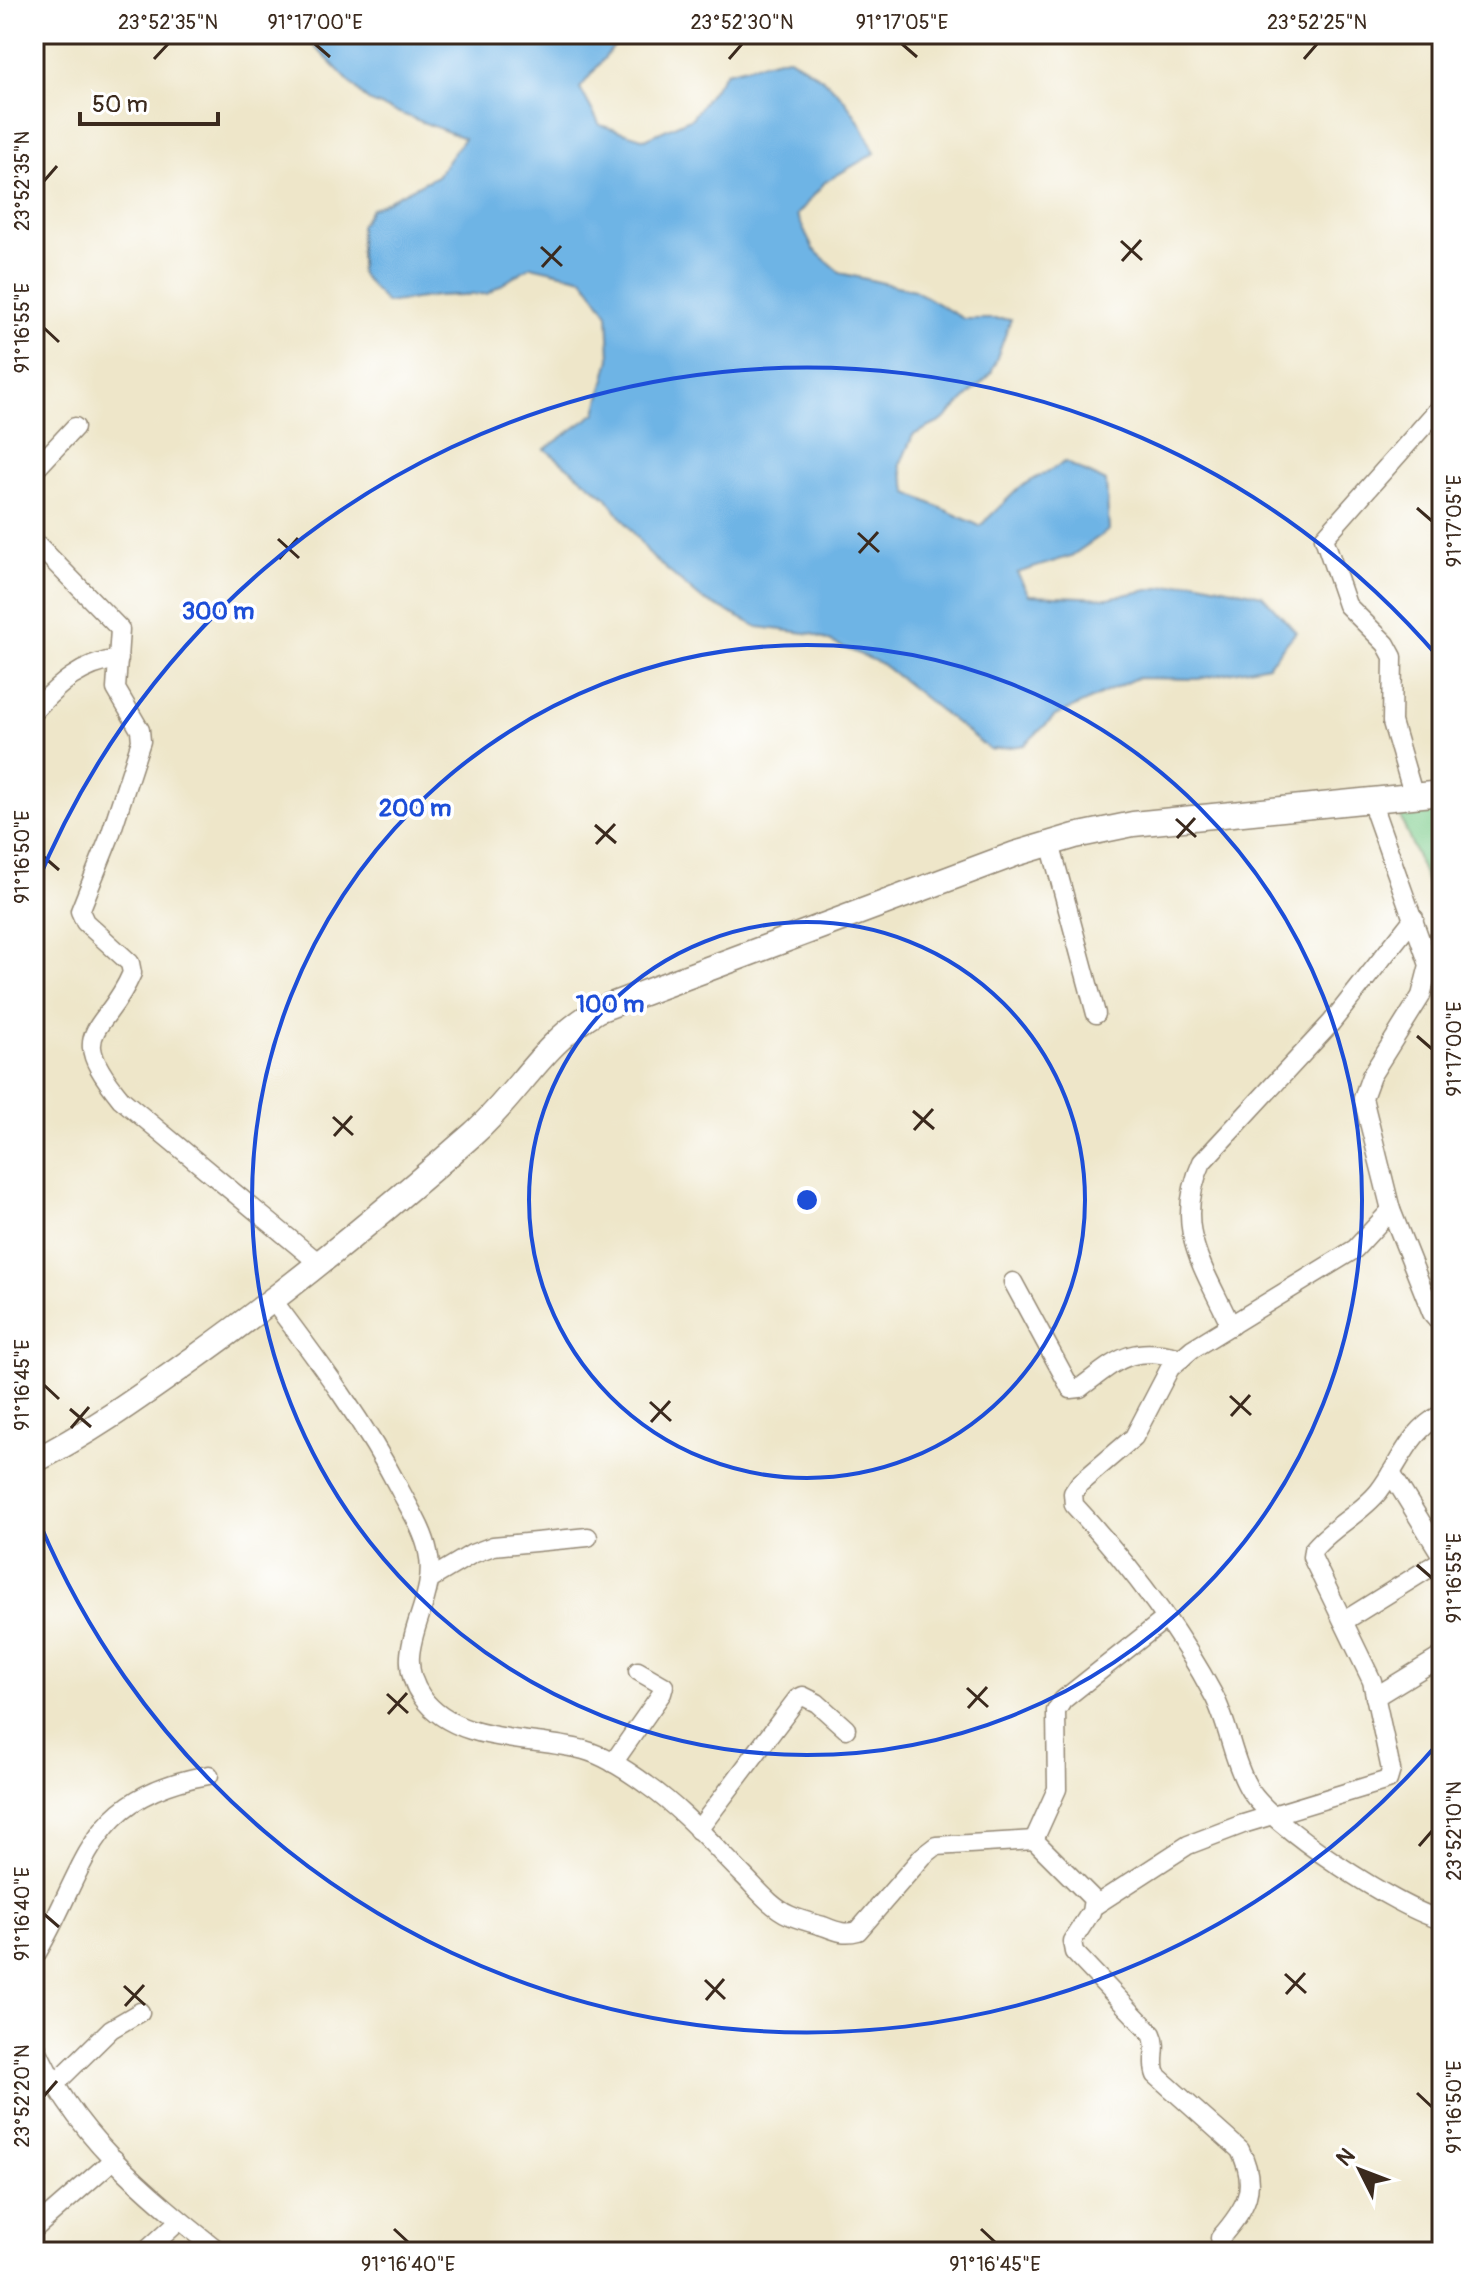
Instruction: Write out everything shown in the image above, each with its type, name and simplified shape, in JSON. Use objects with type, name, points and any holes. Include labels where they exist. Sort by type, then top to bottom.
[{"type":"street","points":[[1414,797],[1392,722],[1393,657],[1386,644],[1347,605],[1324,538],[1329,527],[1442,405]]},
{"type":"street","points":[[34,471],[75,427]]},
{"type":"street","points":[[34,541],[120,629],[116,689],[140,730],[141,741],[110,836],[80,911],[85,922],[130,963],[132,973],[93,1030],[89,1042],[93,1055],[103,1077],[121,1099],[320,1264]]},
{"type":"street","points":[[34,711],[70,676],[95,662],[119,659]]},
{"type":"street","points":[[34,1461],[152,1389],[274,1302],[486,1122],[546,1049],[569,1028],[598,1010],[1050,843],[1133,824],[1442,793]]},
{"type":"street","points":[[1371,801],[1429,965],[1421,996],[1371,1076],[1363,1098],[1391,1210],[1432,1313],[1442,1325]]},
{"type":"street","points":[[1050,843],[1096,1014]]},
{"type":"street","points":[[1231,1326],[1198,1255],[1189,1224],[1187,1206],[1193,1180],[1202,1162],[1331,1023],[1414,918]]},
{"type":"street","points":[[1391,1210],[1355,1249],[1170,1368],[1134,1437],[1073,1493],[1074,1505],[1108,1541],[1165,1619],[1213,1695],[1229,1729],[1248,1789],[1271,1816],[1409,1908],[1442,1920]]},
{"type":"street","points":[[1013,1282],[1071,1389],[1080,1388],[1134,1353],[1151,1351],[1182,1358]]},
{"type":"street","points":[[274,1302],[372,1436],[416,1520],[428,1552],[430,1579],[427,1604],[413,1630],[409,1651],[419,1693],[432,1709],[452,1723],[477,1731],[586,1751],[613,1763],[650,1787],[698,1830],[768,1901],[787,1914],[846,1934],[858,1931],[923,1856],[936,1846],[1034,1840],[1093,1899],[1094,1906]]},
{"type":"street","points":[[1220,2238],[1242,2213],[1249,2190],[1247,2164],[1240,2150],[1156,2075],[1152,2065],[1155,2041],[1152,2034],[1074,1952],[1072,1941],[1094,1906],[1188,1845],[1388,1780],[1391,1770],[1375,1697],[1344,1621],[1312,1557],[1313,1550],[1378,1493],[1404,1447],[1424,1424],[1442,1414]]},
{"type":"street","points":[[1344,1621],[1442,1558],[1391,1473]]},
{"type":"street","points":[[430,1579],[472,1554],[493,1546],[588,1537]]},
{"type":"street","points":[[1034,1840],[1057,1789],[1056,1711],[1063,1700],[1165,1619]]},
{"type":"street","points":[[1375,1697],[1442,1656]]},
{"type":"street","points":[[613,1763],[664,1686],[638,1671]]},
{"type":"street","points":[[698,1830],[797,1699],[803,1696],[817,1703],[846,1729]]},
{"type":"street","points":[[34,1958],[85,1856],[113,1818],[142,1795],[185,1779],[209,1775]]},
{"type":"street","points":[[54,2085],[101,2037],[140,2012]]},
{"type":"street","points":[[34,2042],[54,2085],[92,2137],[179,2221],[220,2252]]},
{"type":"street","points":[[34,2229],[114,2159]]},
{"type":"street","points":[[145,2252],[179,2221]]},
{"type":"green space","points":[[1442,811],[1442,919],[1400,816]]},
{"type":"water","points":[[303,34],[624,34],[580,88],[600,125],[645,139],[692,118],[726,72],[787,57],[819,76],[850,107],[875,153],[825,182],[797,215],[813,249],[840,273],[914,290],[964,319],[1011,319],[991,374],[942,421],[913,435],[900,465],[908,493],[980,526],[1020,487],[1065,462],[1106,482],[1109,530],[1071,556],[1017,573],[1029,595],[1108,598],[1195,581],[1262,595],[1296,632],[1268,665],[1198,679],[1136,678],[1055,716],[1024,745],[990,750],[882,664],[813,634],[758,627],[700,598],[652,557],[606,497],[545,449],[596,413],[610,359],[608,314],[583,278],[531,266],[487,294],[437,296],[386,303],[360,273],[360,226],[371,209],[437,176],[464,138],[368,101]]}]
